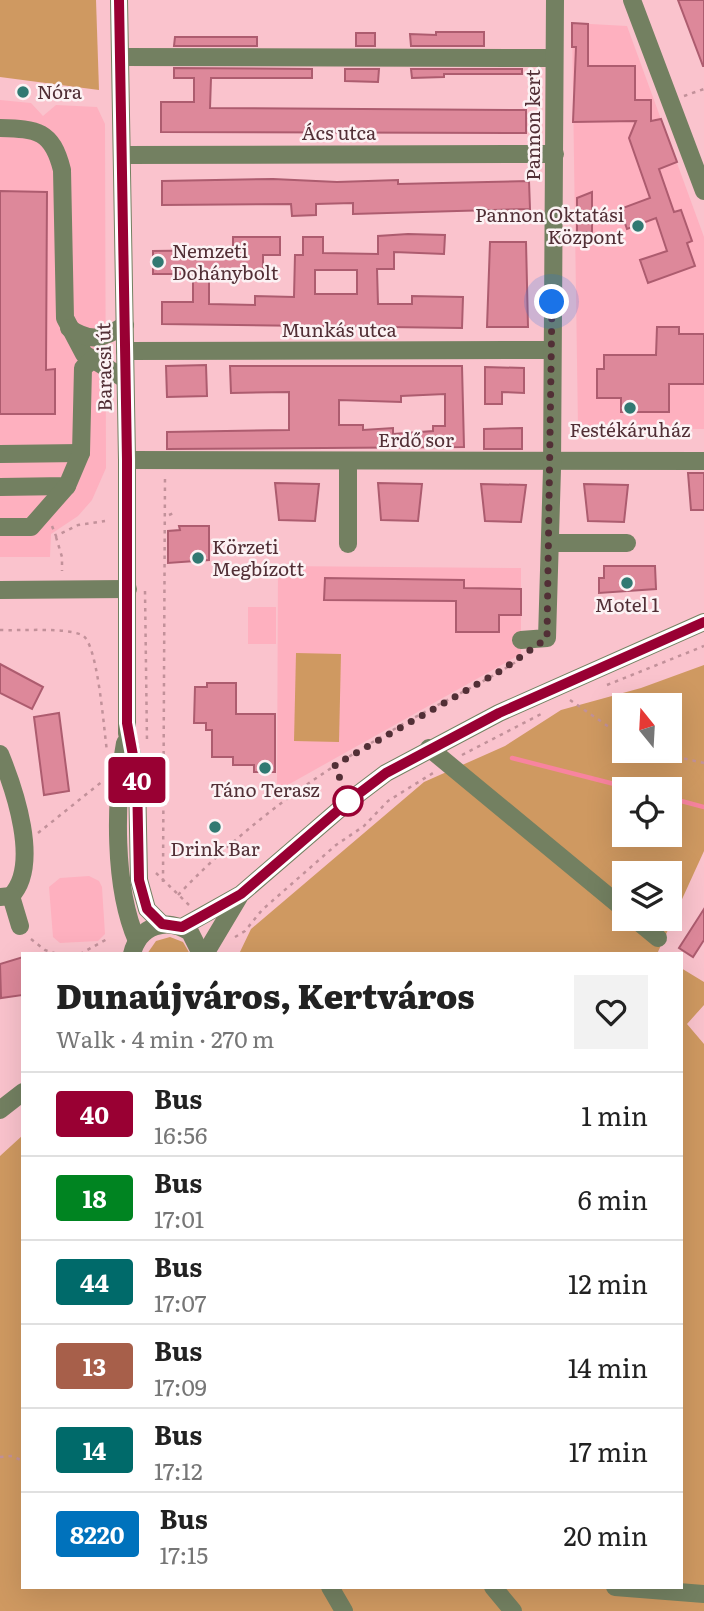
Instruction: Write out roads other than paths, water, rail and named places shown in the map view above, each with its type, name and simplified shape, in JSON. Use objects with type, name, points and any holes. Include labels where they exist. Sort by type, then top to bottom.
[{"type":"street","name":"Baracsi út","points":[[119,0],[127,460],[137,589],[127,733],[120,776],[121,871],[135,947]]},
{"type":"street","name":"Pannon kert","points":[[521,640],[547,638],[552,461],[555,0]]},
{"type":"street","points":[[632,0],[704,191]]},
{"type":"street","points":[[120,57],[554,58]]},
{"type":"street","points":[[0,128],[32,129],[48,138],[58,152],[62,170],[63,304],[69,328],[78,345],[93,360],[125,379]]},
{"type":"street","name":"Ács utca","points":[[123,155],[555,154]]},
{"type":"street","points":[[69,328],[90,340],[109,335],[125,326]]},
{"type":"street","name":"Munkás utca","points":[[125,351],[552,351]]},
{"type":"street","points":[[0,527],[31,527],[67,486],[81,453],[83,368],[93,360]]},
{"type":"street","points":[[0,454],[81,453]]},
{"type":"street","name":"Erdő sor","points":[[127,460],[704,461]]},
{"type":"street","points":[[348,461],[348,544]]},
{"type":"street","points":[[0,487],[67,486]]},
{"type":"street","points":[[550,543],[627,543]]},
{"type":"street","points":[[0,590],[137,589]]},
{"type":"street","points":[[182,927],[241,894],[349,801],[386,773],[429,748],[571,679],[704,622]]},
{"type":"street","name":"Baracsi út","points":[[127,733],[137,777],[139,880],[147,909],[162,924]]},
{"type":"street","points":[[429,748],[612,899]]},
{"type":"street","points":[[0,754],[15,796],[24,843],[22,882],[6,897],[20,926]]},
{"type":"street","points":[[204,952],[241,894]]},
{"type":"street","points":[[135,947],[144,932],[162,924],[182,927],[197,940],[202,952]]},
{"type":"street","points":[[650,931],[658,938]]},
{"type":"street","points":[[0,1110],[21,1094]]},
{"type":"street","points":[[331,1589],[344,1611]]},
{"type":"street","points":[[495,1589],[513,1611]]},
{"type":"street","points":[[640,1589],[704,1594]]},
{"type":"waterway","points":[[512,758],[612,783]]},
{"type":"waterway","points":[[682,801],[704,807]]},
{"type":"place","name":"Nóra","points":[[23,92]]},
{"type":"place","name":"Pannon Oktatási Központ","points":[[638,226]]},
{"type":"place","name":"Nemzeti Dohánybolt","points":[[158,262]]},
{"type":"place","name":"Festékáruház","points":[[630,408]]},
{"type":"place","name":"Körzeti Megbízott","points":[[198,558]]},
{"type":"place","name":"Motel 1","points":[[627,583]]},
{"type":"place","name":"Táno Terasz","points":[[265,768]]},
{"type":"place","name":"Drink Bar","points":[[215,827]]}]
